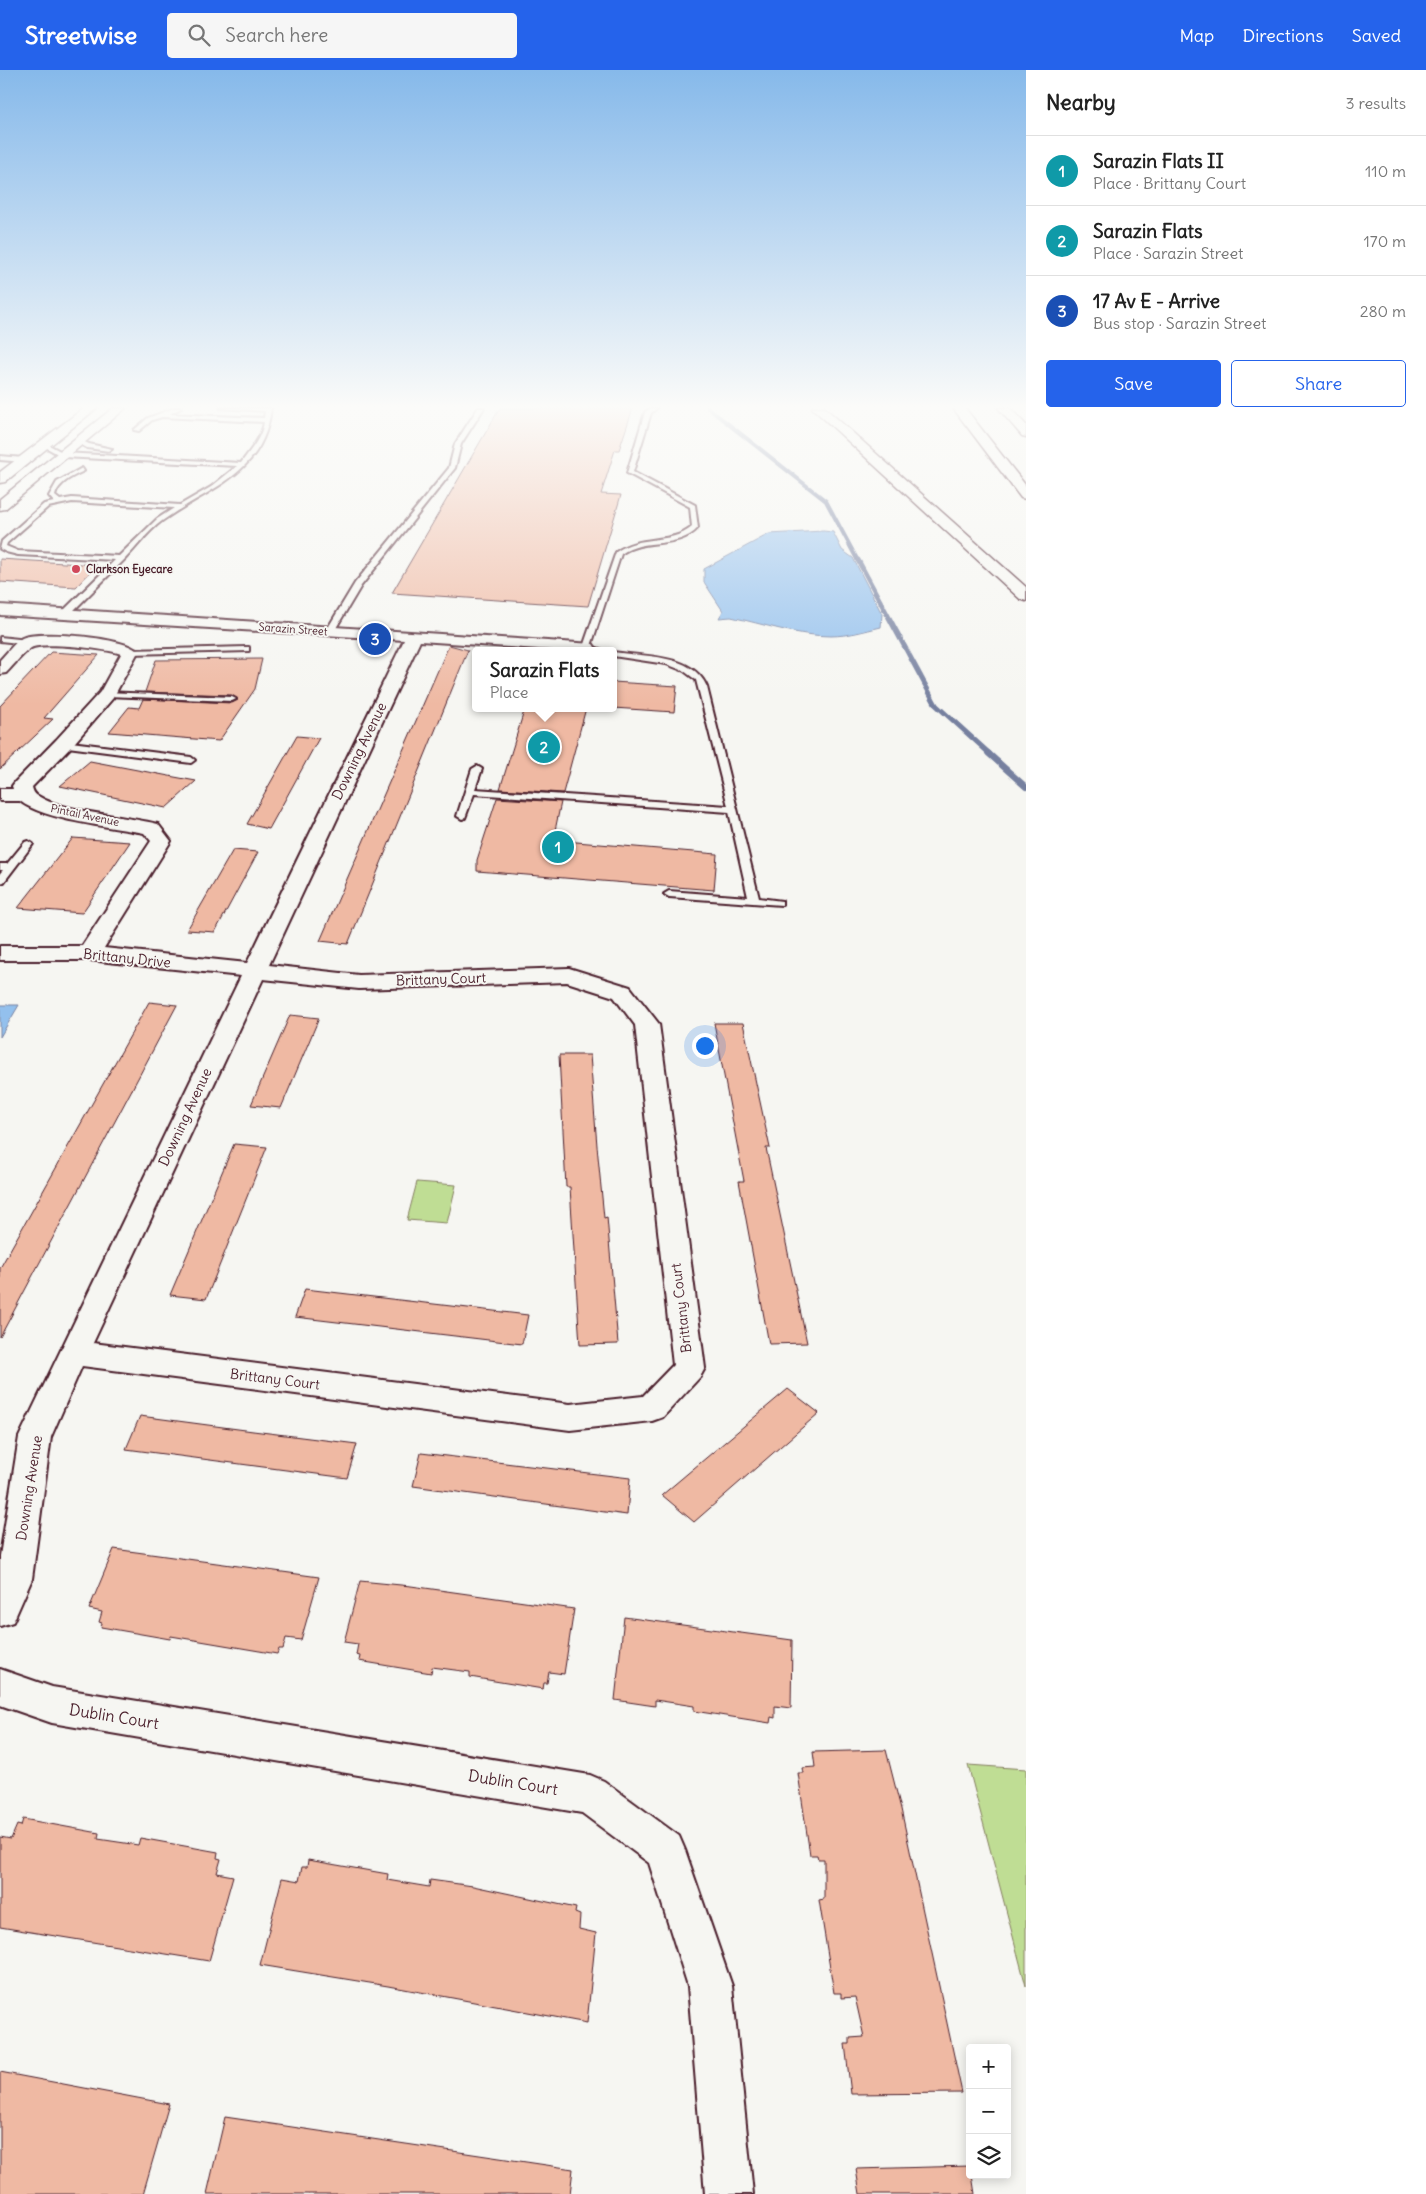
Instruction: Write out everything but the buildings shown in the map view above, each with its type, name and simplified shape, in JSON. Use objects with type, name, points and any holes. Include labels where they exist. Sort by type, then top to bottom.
[{"type":"main road","points":[[928,507],[1026,596]]},
{"type":"street","name":"Sarazin Street","points":[[0,610],[564,647]]},
{"type":"street","name":"Downing Avenue","points":[[0,1610],[14,1579],[35,1437],[73,1353],[414,637]]},
{"type":"street","points":[[0,669],[28,642],[48,640],[113,645],[130,652],[107,694],[64,744],[22,786],[25,795],[0,795]]},
{"type":"street","name":"Pintail Avenue","points":[[25,795],[32,802],[55,810],[151,828],[161,841],[89,953]]},
{"type":"street","name":"Brittany Drive","points":[[0,954],[89,953],[254,972]]},
{"type":"street","name":"Brittany Court","points":[[73,1353],[570,1416],[652,1408],[689,1368],[647,1024],[622,992],[569,975],[359,982],[254,972]]},
{"type":"street","name":"Dublin Court","points":[[0,1687],[52,1705],[590,1795],[664,1850],[710,1986],[729,2194]]},
{"type":"lane","points":[[44,507],[4,542],[2,547],[8,551],[18,553],[122,558]]},
{"type":"lane","points":[[65,614],[159,520],[182,507]]},
{"type":"lane","points":[[330,631],[358,585],[421,507]]},
{"type":"lane","points":[[594,647],[618,552],[625,546],[635,542],[691,533],[695,528],[693,507]]},
{"type":"lane","points":[[0,639],[28,642]]},
{"type":"lane","points":[[130,652],[246,648]]},
{"type":"lane","points":[[617,655],[674,664],[698,677],[704,687],[754,901]]},
{"type":"lane","points":[[107,694],[232,699]]},
{"type":"lane","points":[[64,744],[191,760]]},
{"type":"lane","points":[[462,816],[477,769]]},
{"type":"lane","points":[[470,792],[732,809]]},
{"type":"lane","points":[[0,880],[5,867],[28,844]]},
{"type":"lane","points":[[669,894],[778,903]]},
{"type":"green space","points":[[417,1182],[456,1185],[447,1223],[407,1220]]},
{"type":"green space","points":[[968,1765],[1026,1769],[1026,1986]]},
{"type":"water","points":[[833,532],[842,550],[853,558],[882,614],[881,627],[831,636],[793,632],[731,617],[719,618],[723,611],[704,582],[704,569],[769,534]]},
{"type":"water","points":[[0,1005],[19,1005],[0,1037]]},
{"type":"waterway","points":[[829,507],[858,561]]},
{"type":"waterway","points":[[858,560],[936,705],[990,754]]},
{"type":"waterway","points":[[988,753],[1026,787]]},
{"type":"place","name":"Clarkson Eyecare","points":[[76,569]]},
{"type":"place","name":"17 Av E - Arrive","points":[[375,639]]},
{"type":"place","name":"Sarazin Flats","points":[[544,747]]},
{"type":"place","name":"Sarazin Flats II","points":[[558,847]]}]
